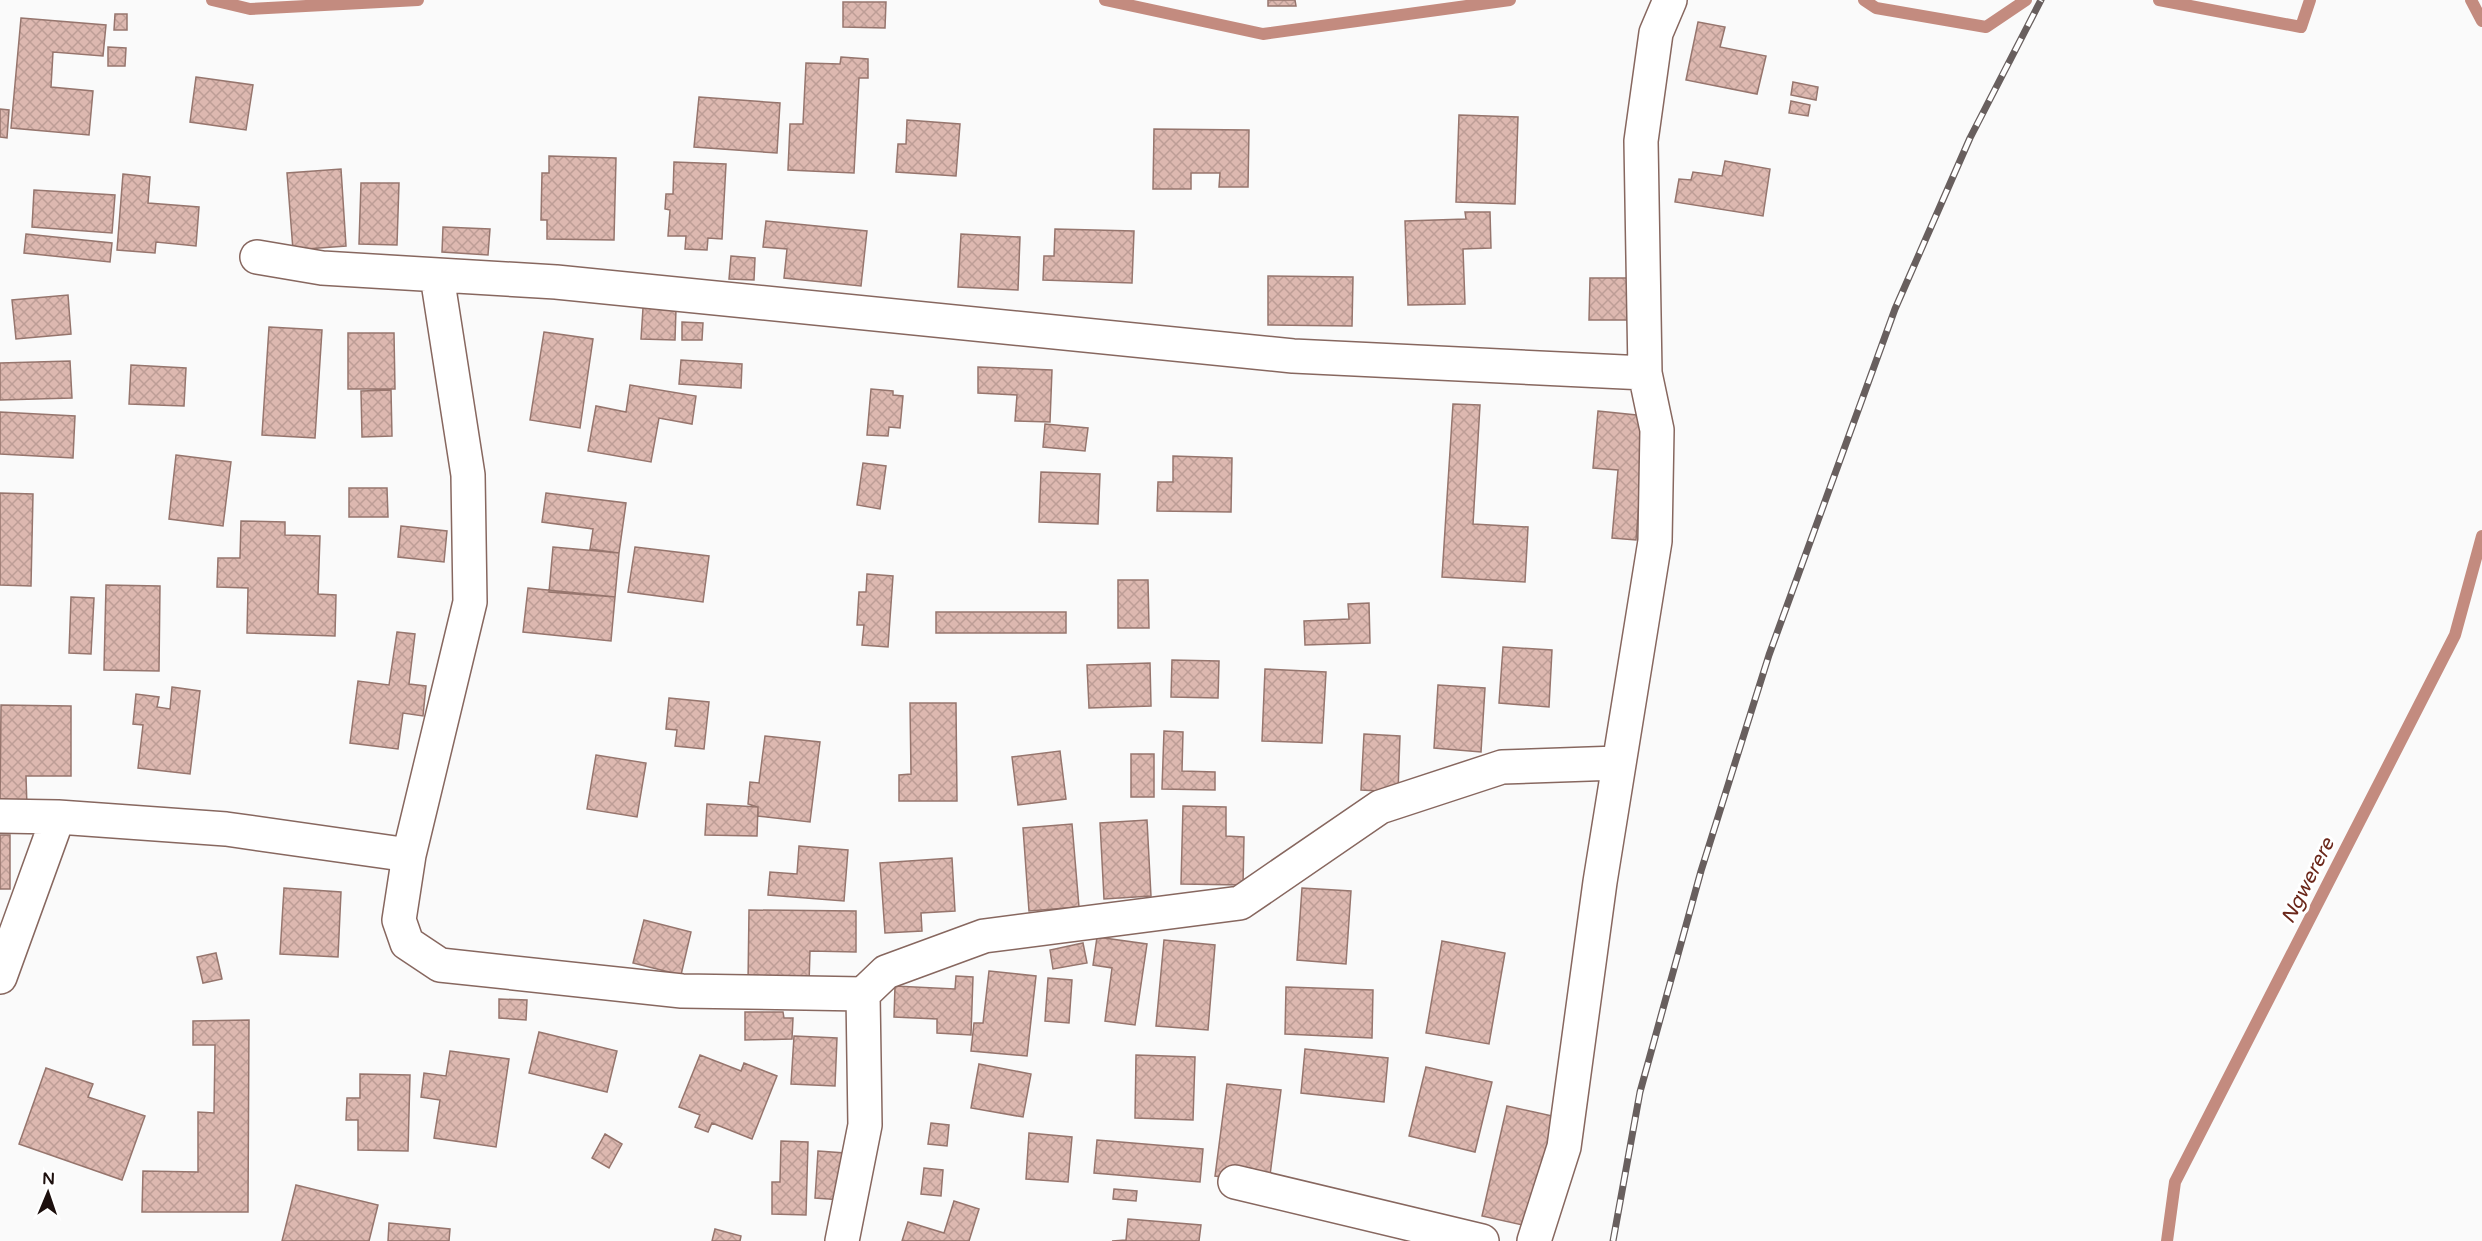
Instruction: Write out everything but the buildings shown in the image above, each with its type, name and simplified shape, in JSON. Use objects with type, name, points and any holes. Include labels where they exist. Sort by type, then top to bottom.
[{"type":"street","points":[[1534,1241],[1564,1147],[1618,763],[1655,541],[1657,430],[1645,373],[1641,141],[1656,33],[1670,0]]},
{"type":"street","points":[[257,257],[322,268],[556,282],[1293,356],[1645,373]]},
{"type":"street","points":[[437,276],[468,475],[470,602],[409,855],[399,920],[407,943],[440,964],[682,991],[863,994],[886,972],[984,936],[1240,903],[1380,807],[1502,767],[1618,763]]},
{"type":"street","points":[[0,816],[58,817],[226,829],[409,855]]},
{"type":"street","points":[[0,977],[58,817]]},
{"type":"street","points":[[842,1241],[865,1125],[863,994]]},
{"type":"street","points":[[1235,1182],[1482,1241]]},
{"type":"waterway","points":[[212,0],[250,9],[418,0]]},
{"type":"waterway","points":[[1105,0],[1263,34],[1510,0]]},
{"type":"waterway","points":[[1864,0],[1876,8],[1986,27],[2026,0]]},
{"type":"waterway","points":[[2159,0],[2301,27],[2310,0]]},
{"type":"waterway","name":"Ngwerere","points":[[2471,0],[2482,21]]},
{"type":"waterway","name":"Ngwerere","points":[[2167,1241],[2175,1182],[2455,635],[2482,536]]},
{"type":"railway","points":[[1613,1241],[1640,1092],[1701,871],[1769,655],[1895,309],[1970,138],[2041,0]]}]
